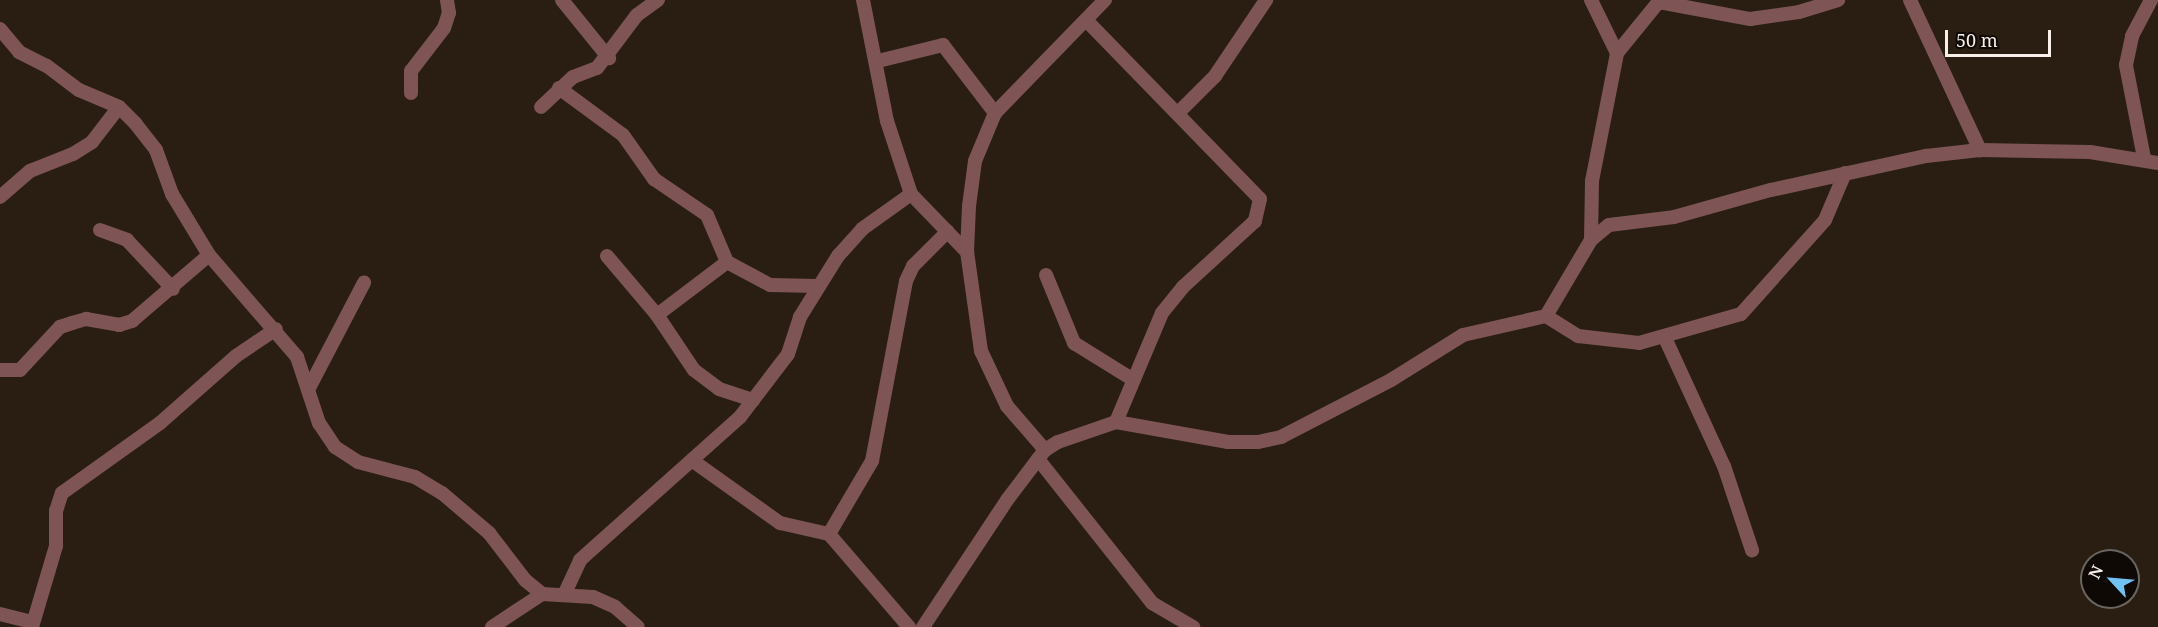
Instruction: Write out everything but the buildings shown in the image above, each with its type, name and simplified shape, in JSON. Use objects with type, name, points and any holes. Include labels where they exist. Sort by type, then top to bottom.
[{"type":"street","points":[[411,93],[411,71],[444,28],[449,13],[447,0]]},
{"type":"street","points":[[562,0],[609,58]]},
{"type":"street","points":[[542,107],[559,88],[573,77],[597,68],[609,58],[628,26],[658,0]]},
{"type":"street","points":[[863,0],[868,33],[878,61],[887,122],[911,194],[967,252]]},
{"type":"street","points":[[1105,0],[995,113],[975,161],[967,252],[981,351],[1007,406],[1152,603],[1193,627]]},
{"type":"street","points":[[1179,112],[1215,76],[1266,0]]},
{"type":"street","points":[[1591,0],[1617,53]]},
{"type":"street","points":[[1590,240],[1592,181],[1617,53],[1660,1],[1749,19],[1799,12],[1838,0]]},
{"type":"street","points":[[1910,0],[1980,150]]},
{"type":"street","points":[[2144,158],[2126,65],[2132,36],[2151,0]]},
{"type":"street","points":[[1087,21],[1179,112],[1260,199],[1261,210],[1255,221],[1183,287],[1162,313],[1132,379],[1116,422]]},
{"type":"street","points":[[0,29],[19,52],[47,66],[79,90],[119,107],[156,150],[172,194],[209,255],[276,329],[297,357],[319,423],[335,447],[358,462],[415,477],[442,493],[489,533],[525,580],[542,594]]},
{"type":"street","points":[[878,61],[943,45],[995,113]]},
{"type":"street","points":[[559,88],[623,135],[654,179],[707,215],[727,262],[770,285],[817,286]]},
{"type":"street","points":[[3,188],[30,171],[73,154],[92,142],[119,107]]},
{"type":"street","points":[[1546,315],[1590,240],[1610,225],[1674,217],[1845,173],[1926,156],[1980,150],[2090,152],[2144,158],[2158,163]]},
{"type":"street","points":[[923,627],[1041,454],[1083,430],[1116,422],[1186,438],[1258,442],[1320,418],[1391,380],[1463,334],[1546,315],[1578,336],[1639,343],[1665,338],[1741,314],[1825,220],[1845,173]]},
{"type":"street","points":[[564,595],[580,560],[693,461],[753,400],[788,354],[800,317],[817,286],[862,228],[911,194]]},
{"type":"street","points":[[100,230],[127,240],[173,289]]},
{"type":"street","points":[[829,534],[872,461],[906,281],[913,266],[948,231]]},
{"type":"street","points":[[0,370],[20,370],[60,327],[86,319],[119,325],[132,321],[173,289],[209,255]]},
{"type":"street","points":[[607,256],[657,315],[694,370],[719,389],[753,400]]},
{"type":"street","points":[[657,315],[727,262]]},
{"type":"street","points":[[1046,275],[1074,344],[1132,379]]},
{"type":"street","points":[[309,388],[364,283]]},
{"type":"street","points":[[0,614],[32,625],[56,546],[56,511],[62,493],[160,423],[220,369],[276,329]]},
{"type":"street","points":[[1665,338],[1724,466],[1752,550]]},
{"type":"street","points":[[693,461],[780,524],[829,534],[909,627]]},
{"type":"street","points":[[492,627],[542,594],[593,597],[615,608],[638,627]]}]
